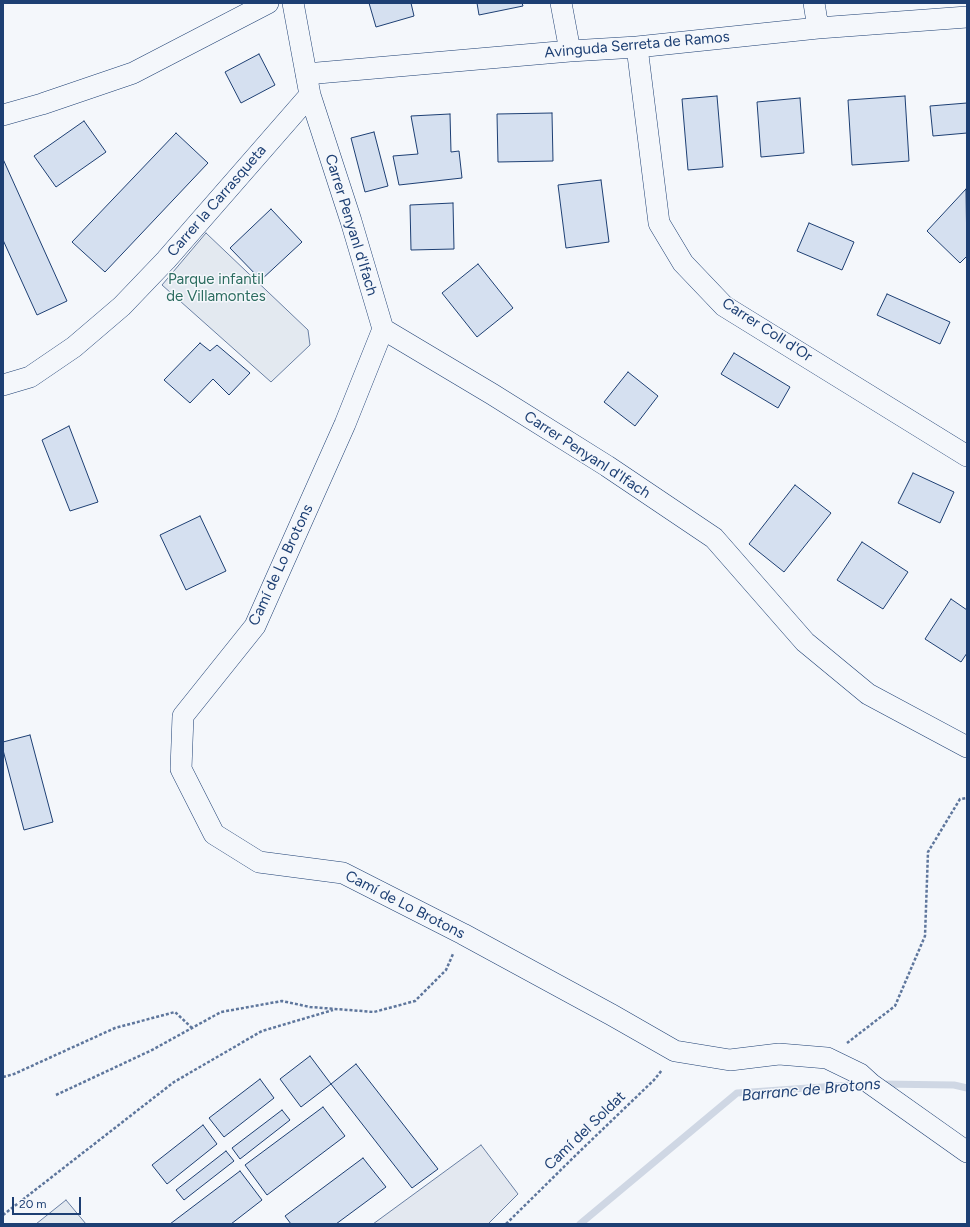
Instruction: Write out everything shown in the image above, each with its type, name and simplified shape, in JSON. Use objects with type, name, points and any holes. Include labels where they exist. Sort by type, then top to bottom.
[{"type":"street","points":[[3,115],[42,104],[133,74],[268,3]]},
{"type":"street","name":"Carrer Penyanl d'Ifach","points":[[293,3],[310,95],[351,221],[383,329],[492,394],[600,462],[714,538],[806,642],[868,694],[967,747]]},
{"type":"street","points":[[561,3],[570,51]]},
{"type":"street","points":[[814,3],[818,28]]},
{"type":"street","name":"Avinguda Serreta de Ramos","points":[[306,74],[570,51],[637,47],[818,28],[967,17]]},
{"type":"street","name":"Carrer Coll d'Or","points":[[637,47],[659,223],[682,263],[724,306],[967,456]]},
{"type":"street","name":"Carrer la Carrasqueta","points":[[3,386],[30,377],[74,347],[122,306],[166,260],[310,95]]},
{"type":"street","name":"Camí de Lo Brotons","points":[[383,329],[345,424],[255,626],[183,716],[181,769],[214,834],[259,862],[343,873],[463,934],[675,1051],[730,1060],[779,1054],[827,1058],[860,1074],[871,1084],[967,1152]]},
{"type":"path","points":[[827,1058],[895,1006],[925,936],[928,852],[960,799],[967,798]]},
{"type":"path","points":[[56,1095],[152,1050],[221,1012],[282,1001],[310,1007],[374,1012],[415,1001],[446,970],[463,934]]},
{"type":"path","points":[[3,1214],[174,1082],[262,1031],[335,1009]]},
{"type":"path","points":[[3,1077],[14,1074],[115,1028],[175,1012],[192,1028]]},
{"type":"path","name":"Camí del Soldat","points":[[506,1224],[654,1080],[675,1051]]},
{"type":"green space","name":"Parque infantil de Villamontes","points":[[206,233],[308,330],[310,345],[271,382],[162,285]]},
{"type":"green space","points":[[66,1200],[86,1224],[36,1224]]},
{"type":"shaded area","points":[[481,1145],[518,1194],[488,1224],[373,1224]]},
{"type":"building","points":[[369,3],[411,3],[414,16],[376,27]]},
{"type":"building","points":[[477,3],[522,3],[523,6],[479,15]]},
{"type":"building","points":[[259,54],[275,85],[241,103],[225,72]]},
{"type":"building","points":[[717,96],[723,167],[688,170],[682,99]]},
{"type":"building","points":[[905,96],[909,161],[852,165],[848,100]]},
{"type":"building","points":[[800,98],[804,153],[761,157],[757,102]]},
{"type":"building","points":[[967,103],[967,133],[933,136],[930,106]]},
{"type":"building","points":[[552,113],[553,161],[498,162],[497,114]]},
{"type":"building","points":[[450,114],[451,152],[459,151],[462,178],[399,185],[393,156],[418,154],[411,116]]},
{"type":"building","points":[[84,121],[106,152],[56,187],[34,156]]},
{"type":"building","points":[[374,132],[388,186],[365,192],[351,138]]},
{"type":"building","points":[[176,133],[208,163],[105,272],[72,242]]},
{"type":"building","points":[[3,159],[67,301],[37,315],[3,240]]},
{"type":"building","points":[[601,180],[609,242],[566,248],[558,185]]},
{"type":"building","points":[[966,189],[967,256],[960,263],[927,231]]},
{"type":"building","points":[[453,203],[454,249],[411,250],[410,205]]},
{"type":"building","points":[[271,209],[302,242],[261,280],[230,248]]},
{"type":"building","points":[[809,223],[854,242],[842,270],[797,251]]},
{"type":"building","points":[[478,264],[513,308],[477,337],[442,293]]},
{"type":"building","points":[[887,294],[950,322],[940,344],[877,315]]},
{"type":"building","points":[[200,343],[210,351],[217,345],[250,373],[229,395],[213,379],[190,403],[164,380]]},
{"type":"building","points":[[734,353],[790,387],[778,408],[721,374]]},
{"type":"building","points":[[628,372],[658,396],[635,426],[604,402]]},
{"type":"building","points":[[69,426],[98,502],[70,511],[42,440]]},
{"type":"building","points":[[913,473],[954,492],[940,523],[898,503]]},
{"type":"building","points":[[795,485],[831,513],[784,572],[749,544]]},
{"type":"building","points":[[200,516],[226,571],[186,590],[160,535]]},
{"type":"building","points":[[862,542],[908,572],[883,609],[837,580]]},
{"type":"building","points":[[951,599],[967,610],[967,653],[961,662],[925,639]]},
{"type":"building","points":[[30,735],[53,822],[24,830],[3,750],[3,742]]},
{"type":"building","points":[[310,1056],[331,1084],[301,1107],[280,1079]]},
{"type":"building","points":[[356,1064],[438,1169],[412,1188],[331,1084]]},
{"type":"building","points":[[260,1079],[274,1098],[224,1137],[209,1118]]},
{"type":"building","points":[[323,1107],[345,1136],[267,1195],[245,1165]]},
{"type":"building","points":[[282,1110],[290,1120],[240,1159],[232,1148]]},
{"type":"building","points":[[203,1125],[217,1144],[167,1184],[152,1165]]},
{"type":"building","points":[[226,1151],[234,1161],[184,1200],[176,1190]]},
{"type":"building","points":[[363,1158],[386,1187],[336,1224],[291,1224],[285,1216]]},
{"type":"building","points":[[240,1171],[262,1200],[231,1224],[170,1224]]},
{"type":"waterway","name":"Barranc de Brotons","points":[[580,1224],[737,1093],[865,1084]]},
{"type":"waterway","name":"Barranc de Brotons","points":[[880,1084],[954,1085],[967,1088]]}]
